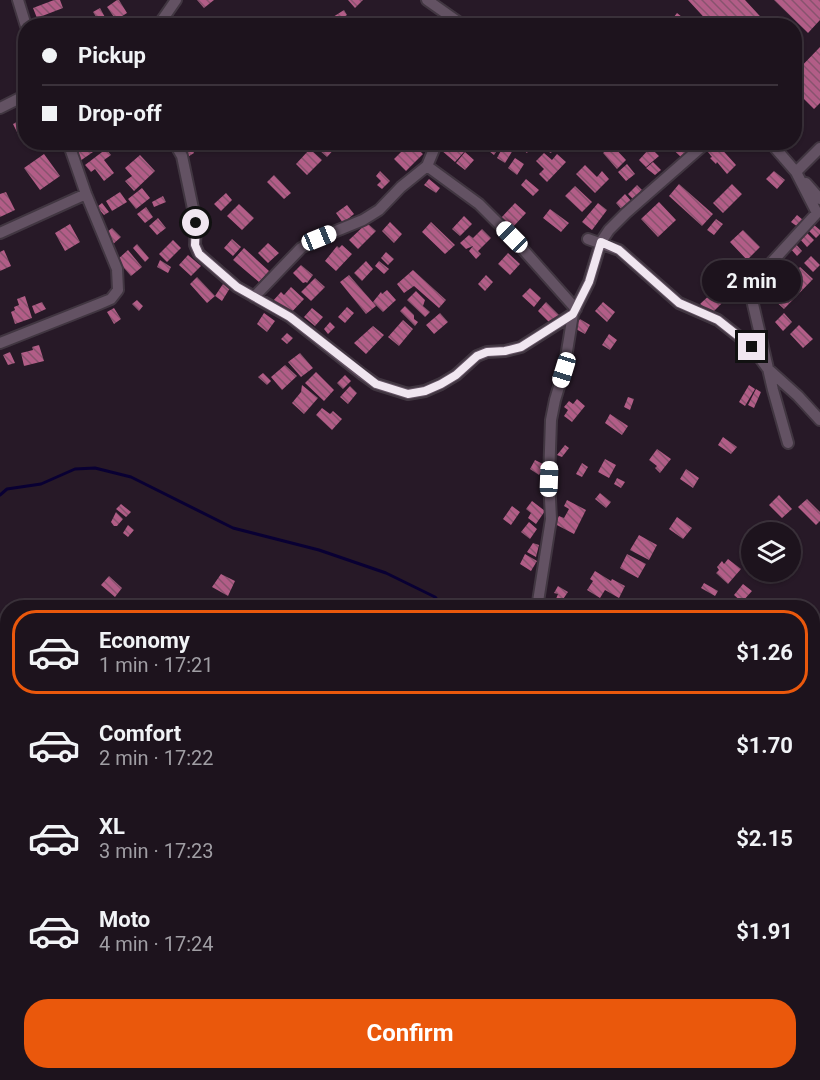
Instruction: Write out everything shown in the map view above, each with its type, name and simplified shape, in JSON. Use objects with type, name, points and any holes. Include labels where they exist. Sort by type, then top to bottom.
[{"type":"street","points":[[18,0],[24,18]]},
{"type":"street","points":[[164,18],[176,0]]},
{"type":"street","points":[[427,0],[453,18]]},
{"type":"street","points":[[0,108],[18,99]]},
{"type":"street","points":[[796,172],[820,148]]},
{"type":"street","points":[[0,343],[111,299],[118,290],[117,269],[71,150]]},
{"type":"street","points":[[179,150],[182,156],[196,223],[195,245],[199,254],[237,287],[290,317],[376,384],[408,394],[425,391],[456,375],[477,356],[487,352],[521,347],[574,311]]},
{"type":"street","points":[[254,297],[301,248],[371,216],[427,166],[435,150]]},
{"type":"street","points":[[538,600],[551,519],[549,479],[551,420],[564,370],[574,311],[589,282],[601,242],[609,230],[698,150]]},
{"type":"street","points":[[777,150],[820,199]]},
{"type":"street","points":[[427,166],[479,204],[574,311]]},
{"type":"street","points":[[788,443],[749,286],[817,213],[796,172]]},
{"type":"street","points":[[0,233],[86,194]]},
{"type":"street","points":[[588,239],[619,250],[679,303],[718,320],[752,347],[768,369],[820,420]]},
{"type":"building","points":[[60,0],[63,8],[37,18],[33,8]]},
{"type":"building","points":[[119,0],[127,13],[115,18],[107,7]]},
{"type":"building","points":[[197,0],[214,0],[204,8]]},
{"type":"building","points":[[348,0],[363,0],[355,8]]},
{"type":"building","points":[[688,0],[745,0],[762,18],[705,18]]},
{"type":"building","points":[[774,0],[820,0],[820,20],[808,33],[802,27],[802,18],[793,18]]},
{"type":"building","points":[[100,8],[105,18],[97,18],[93,12]]},
{"type":"building","points":[[344,10],[347,15],[342,18],[333,17]]},
{"type":"building","points":[[677,13],[683,18],[673,18]]},
{"type":"building","points":[[820,47],[820,103],[814,109],[802,97],[802,66]]},
{"type":"building","points":[[18,121],[18,134],[13,124]]},
{"type":"building","points":[[74,150],[92,150],[93,152],[80,161]]},
{"type":"building","points":[[107,150],[111,155],[104,160],[114,173],[104,181],[95,169],[91,172],[85,165]]},
{"type":"building","points":[[181,150],[192,150],[194,153],[186,158]]},
{"type":"building","points":[[311,150],[322,160],[307,175],[296,164]]},
{"type":"building","points":[[319,150],[333,150],[327,157]]},
{"type":"building","points":[[403,150],[419,150],[423,154],[406,171],[394,159]]},
{"type":"building","points":[[441,150],[462,150],[464,152],[455,162]]},
{"type":"building","points":[[488,150],[497,150],[494,155]]},
{"type":"building","points":[[501,150],[513,150],[505,163],[497,158]]},
{"type":"building","points":[[606,150],[617,150],[626,160],[617,169],[603,153]]},
{"type":"building","points":[[648,150],[653,150],[659,156],[646,167],[639,160]]},
{"type":"building","points":[[674,150],[688,150],[681,157]]},
{"type":"building","points":[[722,150],[736,165],[727,174],[717,162],[716,164],[710,158],[712,157],[708,152]]},
{"type":"building","points":[[465,152],[474,160],[465,170],[456,163]]},
{"type":"building","points":[[544,153],[552,160],[557,154],[566,162],[547,182],[539,174],[544,169],[536,161]]},
{"type":"building","points":[[44,154],[60,176],[40,190],[24,168]]},
{"type":"building","points":[[140,155],[155,171],[134,191],[125,181],[132,176],[125,168]]},
{"type":"building","points":[[515,158],[524,164],[517,175],[508,168]]},
{"type":"building","points":[[653,162],[661,170],[655,175],[646,168]]},
{"type":"building","points":[[627,164],[635,174],[626,181],[618,172]]},
{"type":"building","points":[[585,165],[597,177],[602,171],[609,179],[595,193],[576,174]]},
{"type":"building","points":[[380,171],[390,181],[382,189],[377,185],[381,181],[376,176]]},
{"type":"building","points":[[774,171],[785,180],[777,189],[766,179]]},
{"type":"building","points":[[274,175],[291,193],[284,199],[267,182]]},
{"type":"building","points":[[429,179],[440,188],[436,193],[424,185]]},
{"type":"building","points":[[526,179],[539,190],[533,196],[521,185]]},
{"type":"building","points":[[679,184],[713,214],[702,226],[669,196]]},
{"type":"building","points":[[732,184],[742,194],[723,213],[713,203]]},
{"type":"building","points":[[637,185],[642,190],[633,199],[628,194]]},
{"type":"building","points":[[575,186],[592,202],[582,212],[565,196]]},
{"type":"building","points":[[142,188],[150,198],[136,209],[128,199]]},
{"type":"building","points":[[6,192],[15,210],[0,217],[0,194]]},
{"type":"building","points":[[120,192],[127,202],[112,211],[106,201]]},
{"type":"building","points":[[226,193],[232,200],[221,211],[214,204]]},
{"type":"building","points":[[625,194],[632,202],[623,211],[616,203]]},
{"type":"building","points":[[163,196],[166,202],[154,207],[152,202]]},
{"type":"building","points":[[659,202],[676,220],[658,237],[641,219]]},
{"type":"building","points":[[102,203],[109,212],[104,215],[97,207]]},
{"type":"building","points":[[515,203],[526,213],[512,228],[501,218]]},
{"type":"building","points":[[598,203],[607,210],[592,230],[582,222]]},
{"type":"building","points":[[239,204],[254,218],[242,230],[227,216]]},
{"type":"building","points":[[347,205],[354,214],[343,223],[336,213]]},
{"type":"building","points":[[146,207],[153,217],[145,223],[137,214]]},
{"type":"building","points":[[550,209],[569,223],[561,232],[543,218]]},
{"type":"building","points":[[797,215],[803,220],[798,227],[791,222]]},
{"type":"building","points":[[464,216],[472,224],[460,236],[452,229]]},
{"type":"building","points":[[158,218],[166,228],[157,235],[149,226]]},
{"type":"building","points":[[716,219],[723,224],[714,235],[707,230]]},
{"type":"building","points":[[390,222],[402,234],[394,243],[382,231]]},
{"type":"building","points":[[431,222],[455,245],[445,254],[422,232]]},
{"type":"building","points":[[367,223],[376,231],[358,249],[349,240]]},
{"type":"building","points":[[70,224],[80,242],[65,251],[55,233]]},
{"type":"building","points":[[814,225],[820,230],[816,238],[808,230]]},
{"type":"building","points":[[112,228],[121,237],[112,245],[106,233]]},
{"type":"building","points":[[482,229],[491,238],[478,251],[481,254],[476,259],[469,251],[473,246],[466,249],[460,243],[469,235],[473,238]]},
{"type":"building","points":[[743,230],[760,247],[747,260],[730,242]]},
{"type":"building","points":[[806,232],[814,240],[807,247],[799,238]]},
{"type":"building","points":[[232,239],[241,247],[233,256],[224,248]]},
{"type":"building","points":[[173,240],[181,248],[167,262],[159,254]]},
{"type":"building","points":[[794,242],[802,251],[797,256],[789,247]]},
{"type":"building","points":[[268,243],[279,253],[268,263],[258,253]]},
{"type":"building","points":[[137,244],[149,258],[145,262],[133,248]]},
{"type":"building","points":[[342,245],[352,254],[336,271],[325,261],[337,246],[339,248]]},
{"type":"building","points":[[244,248],[269,271],[259,282],[233,260]]},
{"type":"building","points":[[4,250],[11,266],[0,271],[0,252]]},
{"type":"building","points":[[128,250],[142,267],[131,276],[117,260]]},
{"type":"building","points":[[386,252],[394,259],[388,265],[381,258]]},
{"type":"building","points":[[508,253],[520,264],[510,275],[498,264]]},
{"type":"building","points":[[188,255],[201,266],[191,276],[179,265]]},
{"type":"building","points":[[811,256],[820,265],[813,272],[804,263]]},
{"type":"building","points":[[160,260],[171,267],[168,273],[157,267]]},
{"type":"building","points":[[366,261],[373,269],[362,281],[354,273]]},
{"type":"building","points":[[379,261],[389,269],[384,274],[375,266]]},
{"type":"building","points":[[301,265],[313,275],[307,283],[303,283],[293,273]]},
{"type":"building","points":[[800,267],[813,279],[784,309],[772,298]]},
{"type":"building","points":[[413,270],[446,300],[439,308],[414,286],[404,293],[397,284]]},
{"type":"building","points":[[349,275],[376,306],[366,314],[340,282]]},
{"type":"building","points":[[486,275],[493,282],[485,291],[478,284]]},
{"type":"building","points":[[197,277],[215,296],[207,303],[190,284]]},
{"type":"building","points":[[315,278],[325,287],[311,301],[301,292]]},
{"type":"building","points":[[223,284],[230,288],[222,301],[215,296]]},
{"type":"building","points":[[291,287],[304,299],[288,316],[272,302],[281,292],[284,295]]},
{"type":"building","points":[[530,288],[541,298],[534,307],[522,296]]},
{"type":"building","points":[[387,290],[396,300],[383,312],[373,302],[381,292],[382,294]]},
{"type":"building","points":[[416,291],[425,300],[423,306],[430,312],[425,317],[407,300]]},
{"type":"building","points":[[714,291],[724,301],[711,314],[700,304]]},
{"type":"building","points":[[25,296],[32,318],[15,324],[11,312],[19,305],[17,299]]},
{"type":"building","points":[[137,300],[143,306],[139,311],[132,304]]},
{"type":"building","points":[[42,302],[46,309],[35,314],[32,306]]},
{"type":"building","points":[[546,302],[559,315],[551,324],[538,311]]},
{"type":"building","points":[[603,302],[615,312],[607,322],[595,311]]},
{"type":"building","points":[[405,306],[418,322],[415,326],[400,311]]},
{"type":"building","points":[[347,307],[354,313],[345,323],[338,317]]},
{"type":"building","points":[[114,308],[121,319],[114,324],[107,312]]},
{"type":"building","points":[[312,308],[323,317],[315,326],[304,317]]},
{"type":"building","points":[[264,313],[275,321],[267,332],[257,324]]},
{"type":"building","points":[[440,313],[448,322],[434,334],[426,325]]},
{"type":"building","points":[[784,313],[792,322],[783,331],[775,322]]},
{"type":"building","points":[[580,319],[590,325],[585,334],[574,328]]},
{"type":"building","points":[[403,320],[413,329],[399,346],[388,337]]},
{"type":"building","points":[[330,322],[335,327],[328,334],[324,329]]},
{"type":"building","points":[[799,325],[813,339],[803,348],[790,334]]},
{"type":"building","points":[[373,326],[384,335],[366,354],[354,343]]},
{"type":"building","points":[[287,333],[293,338],[287,344],[281,339]]},
{"type":"building","points":[[609,334],[617,340],[610,350],[602,345]]},
{"type":"building","points":[[39,345],[44,361],[24,366],[21,353],[33,350],[32,347]]},
{"type":"building","points":[[10,352],[15,363],[8,365],[3,355]]},
{"type":"building","points":[[300,353],[313,368],[301,377],[288,362]]},
{"type":"building","points":[[285,365],[297,376],[282,390],[271,377]]},
{"type":"building","points":[[316,372],[334,390],[324,401],[305,383]]},
{"type":"building","points":[[263,373],[271,381],[267,385],[258,377]]},
{"type":"building","points":[[345,375],[351,381],[343,389],[337,383]]},
{"type":"building","points":[[302,385],[318,398],[304,414],[292,403],[301,392]]},
{"type":"building","points":[[749,385],[755,389],[745,406],[739,402]]},
{"type":"building","points":[[350,386],[357,393],[348,404],[340,397]]},
{"type":"building","points":[[756,389],[761,392],[754,408],[748,405]]},
{"type":"building","points":[[628,397],[634,399],[630,410],[624,407]]},
{"type":"building","points":[[577,399],[585,406],[572,422],[564,416],[568,410],[564,407],[569,401],[573,404]]},
{"type":"building","points":[[322,408],[330,414],[333,411],[342,419],[332,430],[316,415]]},
{"type":"building","points":[[610,414],[628,426],[622,435],[605,423]]},
{"type":"building","points":[[723,437],[737,447],[731,454],[718,445]]},
{"type":"building","points":[[565,445],[569,448],[562,457],[557,455]]},
{"type":"building","points":[[657,449],[671,459],[660,473],[655,468],[657,466],[649,460]]},
{"type":"building","points":[[605,459],[616,465],[609,478],[598,472]]},
{"type":"building","points":[[535,460],[545,465],[539,475],[530,469]]},
{"type":"building","points":[[582,463],[588,467],[582,477],[576,474]]},
{"type":"building","points":[[686,469],[699,478],[693,488],[680,479]]},
{"type":"building","points":[[617,478],[625,482],[621,488],[614,484]]},
{"type":"building","points":[[600,493],[611,502],[606,508],[595,499]]},
{"type":"building","points":[[779,495],[792,509],[782,518],[769,505]]},
{"type":"building","points":[[807,499],[820,512],[820,521],[816,525],[798,507]]},
{"type":"building","points":[[567,500],[586,510],[574,534],[555,524],[559,516],[564,518],[569,509],[564,506]]},
{"type":"building","points":[[532,501],[545,511],[536,524],[528,518],[531,513],[526,509]]},
{"type":"building","points":[[121,504],[131,512],[126,517],[116,509]]},
{"type":"building","points":[[512,506],[520,512],[511,525],[503,519]]},
{"type":"building","points":[[116,512],[123,519],[117,526],[114,526],[111,522]]},
{"type":"building","points":[[677,517],[692,528],[683,539],[669,529]]},
{"type":"building","points":[[529,522],[537,529],[530,539],[521,532]]},
{"type":"building","points":[[128,525],[134,530],[128,537],[123,533]]},
{"type":"building","points":[[639,535],[657,545],[649,560],[630,550]]},
{"type":"building","points":[[533,543],[539,545],[536,557],[527,552]]},
{"type":"building","points":[[525,554],[537,561],[531,571],[520,564]]},
{"type":"building","points":[[627,554],[646,564],[638,578],[620,568]]},
{"type":"building","points":[[728,559],[741,569],[728,584],[716,573],[722,561],[724,564]]},
{"type":"building","points":[[595,571],[625,586],[619,598],[605,590],[600,598],[587,590],[593,581],[590,579]]},
{"type":"building","points":[[221,574],[235,581],[228,596],[212,587]]},
{"type":"building","points":[[109,576],[122,588],[115,597],[101,585]]},
{"type":"building","points":[[704,583],[718,591],[715,596],[701,588]]},
{"type":"building","points":[[743,584],[752,591],[744,600],[740,600],[734,595]]},
{"type":"building","points":[[558,586],[568,592],[562,600],[556,599],[558,594],[554,593]]},
{"type":"waterway","points":[[0,495],[7,489],[41,484],[75,469],[95,468],[131,477],[233,528],[319,550],[386,573],[437,600]]},
{"type":"route","points":[[196,223],[195,245],[199,254],[237,287],[290,317],[376,384],[408,394],[425,391],[441,384],[456,375],[477,356],[487,352],[521,347],[573,314],[589,282],[601,242],[619,250],[679,303],[718,320],[752,347]]}]
